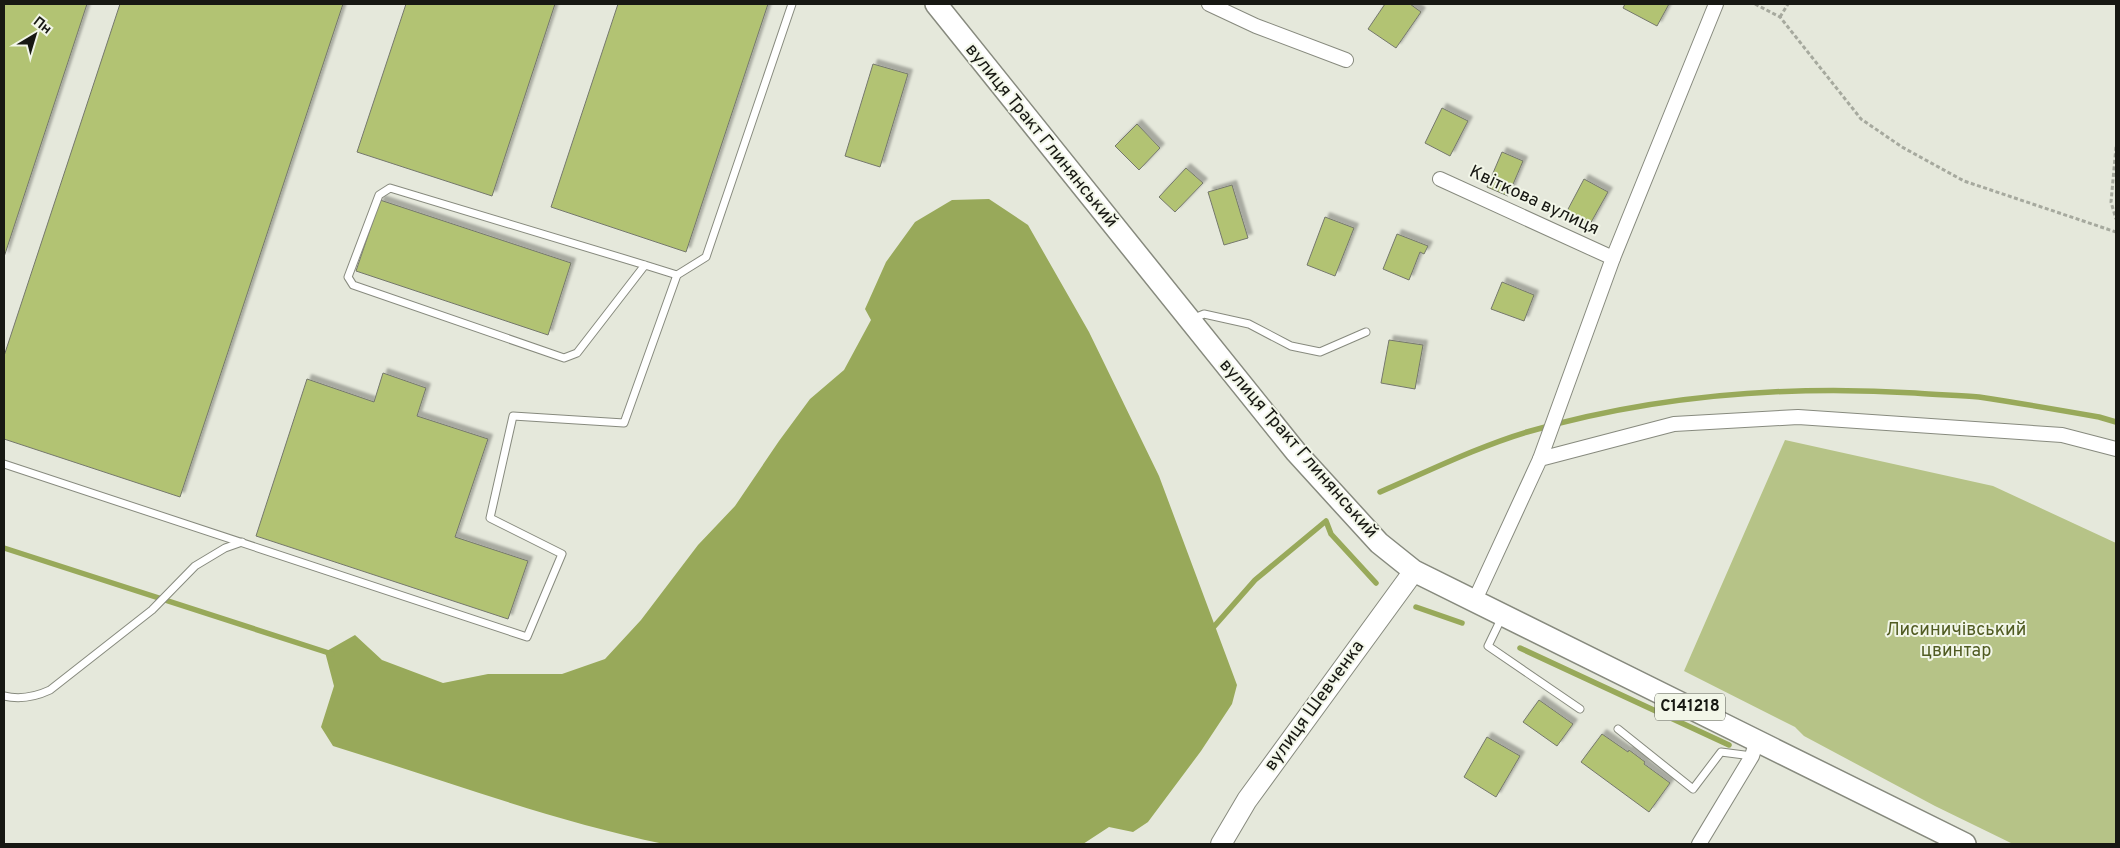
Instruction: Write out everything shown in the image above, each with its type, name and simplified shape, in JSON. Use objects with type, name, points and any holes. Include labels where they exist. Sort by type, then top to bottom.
[{"type":"main road","name":"вулиця Тракт Глинянський","points":[[936,4],[1296,452],[1378,543],[1414,571],[1754,748],[1965,844]]},
{"type":"main road","name":"вулиця Шевченка","points":[[1220,844],[1247,800],[1414,571]]},
{"type":"street","points":[[1210,4],[1256,26],[1346,60]]},
{"type":"street","points":[[1474,602],[1549,437],[1613,258],[1716,4]]},
{"type":"street","name":"Квіткова вулиця","points":[[1440,179],[1613,258]]},
{"type":"street","points":[[1540,459],[1674,424],[1798,417],[2062,435],[2116,449]]},
{"type":"street","points":[[1699,844],[1754,748]]},
{"type":"lane","points":[[4,464],[527,637],[562,554],[490,518],[513,416],[624,423],[677,275],[706,257],[792,4]]},
{"type":"lane","points":[[645,264],[577,353],[564,358],[353,285],[348,277],[379,194],[390,188],[645,264],[677,275]]},
{"type":"lane","points":[[1189,320],[1204,314],[1249,324],[1291,346],[1320,352],[1366,332]]},
{"type":"lane","points":[[4,696],[32,698],[50,690],[70,677],[152,610],[195,566],[225,548],[243,542]]},
{"type":"lane","points":[[1502,616],[1488,646],[1580,709]]},
{"type":"lane","points":[[1618,730],[1693,789],[1721,752],[1754,748]]},
{"type":"path","points":[[1755,4],[1780,16],[1861,119],[1902,147],[1964,181],[2116,232]]},
{"type":"path","points":[[1780,16],[1788,4]]},
{"type":"path","points":[[2116,147],[2111,202],[2116,219]]},
{"type":"green space","name":"Лисиничівський цвинтар","points":[[1785,440],[1993,486],[2116,543],[2116,844],[2013,844],[1935,806],[1804,736],[1795,727],[1684,671]]},
{"type":"shaded area","points":[[989,199],[1028,225],[1089,332],[1159,476],[1237,685],[1232,704],[1201,751],[1148,822],[1133,832],[1109,827],[1083,844],[664,844],[579,823],[497,799],[333,746],[321,727],[334,686],[325,652],[355,635],[382,660],[443,683],[488,674],[562,674],[605,659],[641,620],[698,545],[735,506],[810,399],[844,370],[871,320],[865,309],[886,262],[915,222],[952,200]]},
{"type":"building","points":[[4,4],[87,4],[4,257]]},
{"type":"building","points":[[120,4],[343,4],[180,497],[4,439],[4,356]]},
{"type":"building","points":[[406,4],[555,4],[492,196],[357,152]]},
{"type":"building","points":[[618,4],[768,4],[686,252],[551,207]]},
{"type":"building","points":[[1385,4],[1410,4],[1421,12],[1396,48],[1368,29]]},
{"type":"building","points":[[1625,4],[1669,4],[1657,26],[1623,8]]},
{"type":"building","points":[[873,64],[908,74],[880,167],[845,156]]},
{"type":"building","points":[[1442,108],[1468,121],[1450,156],[1425,143]]},
{"type":"building","points":[[1137,124],[1160,148],[1139,170],[1115,146]]},
{"type":"building","points":[[1502,152],[1523,161],[1508,196],[1487,187]]},
{"type":"building","points":[[1186,168],[1203,183],[1175,212],[1159,197]]},
{"type":"building","points":[[1584,179],[1608,192],[1589,226],[1566,213]]},
{"type":"building","points":[[1232,185],[1248,238],[1224,245],[1208,192]]},
{"type":"building","points":[[380,200],[571,263],[548,335],[356,271]]},
{"type":"building","points":[[1325,217],[1354,228],[1335,276],[1307,265]]},
{"type":"building","points":[[1397,234],[1428,246],[1424,254],[1420,252],[1409,280],[1383,269]]},
{"type":"building","points":[[1502,282],[1534,295],[1524,321],[1491,309]]},
{"type":"building","points":[[1389,340],[1423,345],[1415,389],[1381,383]]},
{"type":"building","points":[[383,373],[426,388],[417,416],[488,439],[455,537],[528,561],[508,619],[256,536],[307,379],[374,402]]},
{"type":"building","points":[[1539,700],[1573,724],[1557,746],[1523,722]]},
{"type":"building","points":[[1602,734],[1628,752],[1629,750],[1645,762],[1644,764],[1670,783],[1649,812],[1581,762]]},
{"type":"building","points":[[1487,737],[1520,756],[1496,797],[1464,777]]},
{"type":"waterway","points":[[1380,492],[1471,452],[1527,432],[1622,410],[1720,396],[1769,392],[1866,391],[1979,397],[2099,417],[2116,422]]},
{"type":"waterway","points":[[1211,630],[1255,580],[1326,521],[1331,534],[1376,583]]},
{"type":"waterway","points":[[4,548],[332,654]]},
{"type":"waterway","points":[[1416,607],[1462,623]]},
{"type":"waterway","points":[[1520,648],[1729,745]]}]
